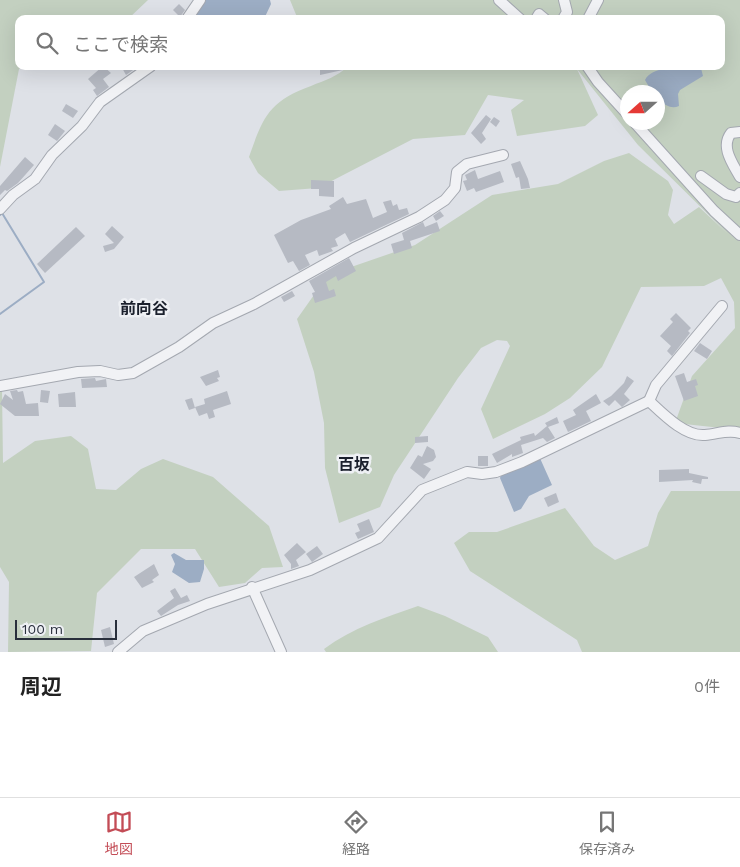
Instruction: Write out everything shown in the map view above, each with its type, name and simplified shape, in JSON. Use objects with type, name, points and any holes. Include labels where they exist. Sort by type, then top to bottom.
[{"type":"street","points":[[190,15],[200,0]]},
{"type":"street","points":[[499,0],[516,15]]},
{"type":"street","points":[[564,0],[567,12],[565,15]]},
{"type":"street","points":[[590,15],[598,0]]},
{"type":"street","points":[[0,209],[13,195],[35,179],[52,155],[82,126],[100,102],[145,70]]},
{"type":"street","points":[[590,70],[620,106]]},
{"type":"street","points":[[641,130],[714,211],[740,234]]},
{"type":"street","points":[[740,132],[731,132],[728,136],[727,148],[730,159],[740,177]]},
{"type":"street","points":[[0,386],[78,372],[100,371],[118,376],[133,373],[171,352],[213,323],[254,304],[354,248],[419,217],[445,200],[455,188],[457,172],[467,164],[503,155]]},
{"type":"street","points":[[701,176],[726,194],[736,197],[740,193]]},
{"type":"street","points":[[118,652],[143,631],[252,587],[310,570],[378,538],[422,490],[467,472],[482,474],[496,472],[522,462],[649,401],[656,385],[722,306]]},
{"type":"street","points":[[649,401],[671,423],[702,436],[731,430],[740,433]]},
{"type":"street","points":[[252,587],[281,652]]},
{"type":"green space","points":[[0,0],[148,0],[132,15],[15,15],[15,70],[19,70],[0,167]]},
{"type":"green space","points":[[290,0],[740,0],[740,430],[675,423],[692,376],[735,328],[734,302],[721,278],[704,286],[641,287],[602,367],[570,398],[545,414],[493,439],[481,409],[510,346],[507,341],[497,340],[481,348],[458,378],[394,475],[380,507],[339,523],[325,468],[324,423],[314,372],[297,319],[328,275],[415,245],[492,195],[558,184],[604,161],[629,153],[668,181],[673,190],[668,215],[674,224],[699,207],[728,234],[638,145],[626,130],[665,130],[665,85],[620,85],[620,123],[578,70],[725,70],[725,15],[296,15]]},
{"type":"green space","points":[[344,70],[577,70],[598,115],[585,126],[517,136],[511,110],[524,100],[488,95],[465,135],[413,139],[318,188],[279,191],[258,173],[249,157],[259,131],[270,112],[286,98]]},
{"type":"green space","points":[[2,389],[3,463],[35,441],[71,436],[88,449],[96,489],[116,490],[141,469],[163,459],[213,477],[269,526],[283,567],[262,568],[245,583],[219,587],[195,549],[141,549],[97,593],[91,651],[8,652],[9,582],[0,567],[0,391]]},
{"type":"green space","points":[[671,491],[740,491],[740,652],[582,652],[577,640],[470,571],[454,543],[469,532],[497,532],[565,508],[594,546],[615,560],[648,546],[658,513]]},
{"type":"green space","points":[[418,606],[445,616],[488,637],[498,652],[326,652],[324,649],[358,629]]},
{"type":"water","points":[[203,0],[270,0],[271,4],[266,15],[194,15]]},
{"type":"water","points":[[659,70],[702,70],[703,76],[680,90],[678,94],[679,106],[670,107],[665,104],[665,85],[648,85],[645,80],[648,75]]},
{"type":"water","points":[[539,456],[552,485],[529,496],[521,509],[514,512],[500,478],[501,475]]},
{"type":"water","points":[[174,553],[186,560],[204,560],[204,569],[200,582],[189,583],[172,572],[175,564],[171,555]]},
{"type":"building","points":[[179,4],[185,10],[181,15],[178,15],[173,10]]},
{"type":"building","points":[[98,70],[108,70],[111,73],[103,79],[109,87],[97,96],[93,90],[96,88],[88,79]]},
{"type":"building","points":[[123,70],[133,70],[126,75]]},
{"type":"building","points":[[320,70],[343,70],[320,75]]},
{"type":"building","points":[[66,104],[78,111],[73,118],[62,111]]},
{"type":"building","points":[[486,115],[491,119],[482,133],[486,139],[481,144],[471,133]]},
{"type":"building","points":[[494,117],[500,121],[496,127],[490,122]]},
{"type":"building","points":[[55,124],[65,131],[57,141],[48,135]]},
{"type":"building","points":[[25,157],[34,165],[18,183],[0,195],[0,186]]},
{"type":"building","points":[[520,161],[530,188],[521,189],[519,177],[516,178],[511,164]]},
{"type":"building","points":[[475,170],[478,179],[500,171],[504,182],[476,192],[474,188],[467,191],[463,181],[467,180],[465,175]]},
{"type":"building","points":[[311,180],[334,181],[334,197],[319,196],[319,189],[311,189]]},
{"type":"building","points":[[343,197],[347,204],[366,199],[373,218],[387,212],[383,202],[391,200],[393,206],[397,204],[399,210],[407,208],[409,214],[350,242],[345,233],[335,239],[338,246],[331,248],[333,251],[319,256],[317,250],[305,255],[310,265],[299,271],[293,261],[288,263],[274,235],[301,220],[331,209],[329,206]]},
{"type":"building","points":[[440,211],[444,216],[436,221],[433,216]]},
{"type":"building","points":[[423,222],[425,227],[437,222],[440,231],[410,241],[412,248],[394,254],[391,244],[404,240],[402,233]]},
{"type":"building","points":[[112,226],[124,237],[114,249],[105,252],[103,246],[114,243],[105,234]]},
{"type":"building","points":[[76,227],[85,236],[45,273],[37,264]]},
{"type":"building","points":[[349,258],[356,271],[338,281],[336,276],[326,282],[329,291],[334,289],[336,296],[315,303],[312,293],[315,292],[309,281]]},
{"type":"building","points":[[292,291],[295,296],[284,302],[281,297]]},
{"type":"building","points":[[676,313],[691,328],[688,331],[690,333],[672,356],[667,351],[671,346],[660,336],[673,322],[670,319]]},
{"type":"building","points":[[700,343],[712,351],[707,359],[694,351]]},
{"type":"building","points":[[218,370],[220,377],[217,378],[219,381],[206,386],[200,377]]},
{"type":"building","points":[[684,373],[687,382],[696,379],[698,385],[695,386],[698,396],[684,401],[675,376]]},
{"type":"building","points":[[627,376],[634,381],[624,394],[630,400],[622,407],[615,400],[609,406],[603,401],[624,383]]},
{"type":"building","points":[[95,378],[96,381],[106,379],[107,387],[82,388],[81,379]]},
{"type":"building","points":[[17,390],[18,392],[23,391],[26,404],[38,403],[39,416],[15,416],[0,404],[5,394],[13,400],[10,391]]},
{"type":"building","points":[[41,390],[50,391],[48,403],[40,402]]},
{"type":"building","points":[[227,391],[231,404],[213,410],[215,417],[209,419],[207,413],[199,416],[195,407],[205,404],[204,399]]},
{"type":"building","points":[[75,392],[76,407],[59,407],[58,394]]},
{"type":"building","points":[[596,394],[601,403],[586,411],[591,421],[568,432],[563,421],[576,415],[573,410]]},
{"type":"building","points":[[192,398],[195,408],[189,410],[185,400]]},
{"type":"building","points":[[557,417],[559,423],[548,427],[555,438],[547,442],[543,438],[521,445],[523,453],[512,457],[512,454],[497,463],[492,454],[521,440],[520,437],[534,433],[535,436],[547,426],[545,423]]},
{"type":"building","points":[[428,436],[428,442],[415,443],[415,437]]},
{"type":"building","points":[[427,446],[434,450],[436,457],[433,461],[423,464],[431,469],[424,479],[410,468],[418,455],[422,457]]},
{"type":"building","points":[[478,456],[488,456],[488,466],[478,466]]},
{"type":"building","points":[[689,469],[689,473],[708,477],[708,479],[702,479],[701,484],[692,482],[693,480],[659,482],[659,470]]},
{"type":"building","points":[[556,493],[559,502],[548,507],[544,498]]},
{"type":"building","points":[[369,519],[374,532],[358,539],[355,533],[360,531],[357,524]]},
{"type":"building","points":[[297,543],[306,552],[296,560],[299,566],[291,569],[291,564],[284,555]]},
{"type":"building","points":[[317,546],[323,554],[312,562],[306,554]]},
{"type":"building","points":[[154,564],[159,575],[152,580],[154,582],[142,588],[134,577]]},
{"type":"building","points":[[175,588],[181,598],[187,595],[190,601],[178,605],[161,616],[157,611],[174,598],[170,591]]},
{"type":"building","points":[[110,627],[114,644],[105,647],[101,630]]},
{"type":"waterway","points":[[0,215],[2,213],[44,282],[0,314]]},
{"type":"district","name":"前向谷","points":[[144,308]]},
{"type":"district","name":"百坂","points":[[354,464]]}]
